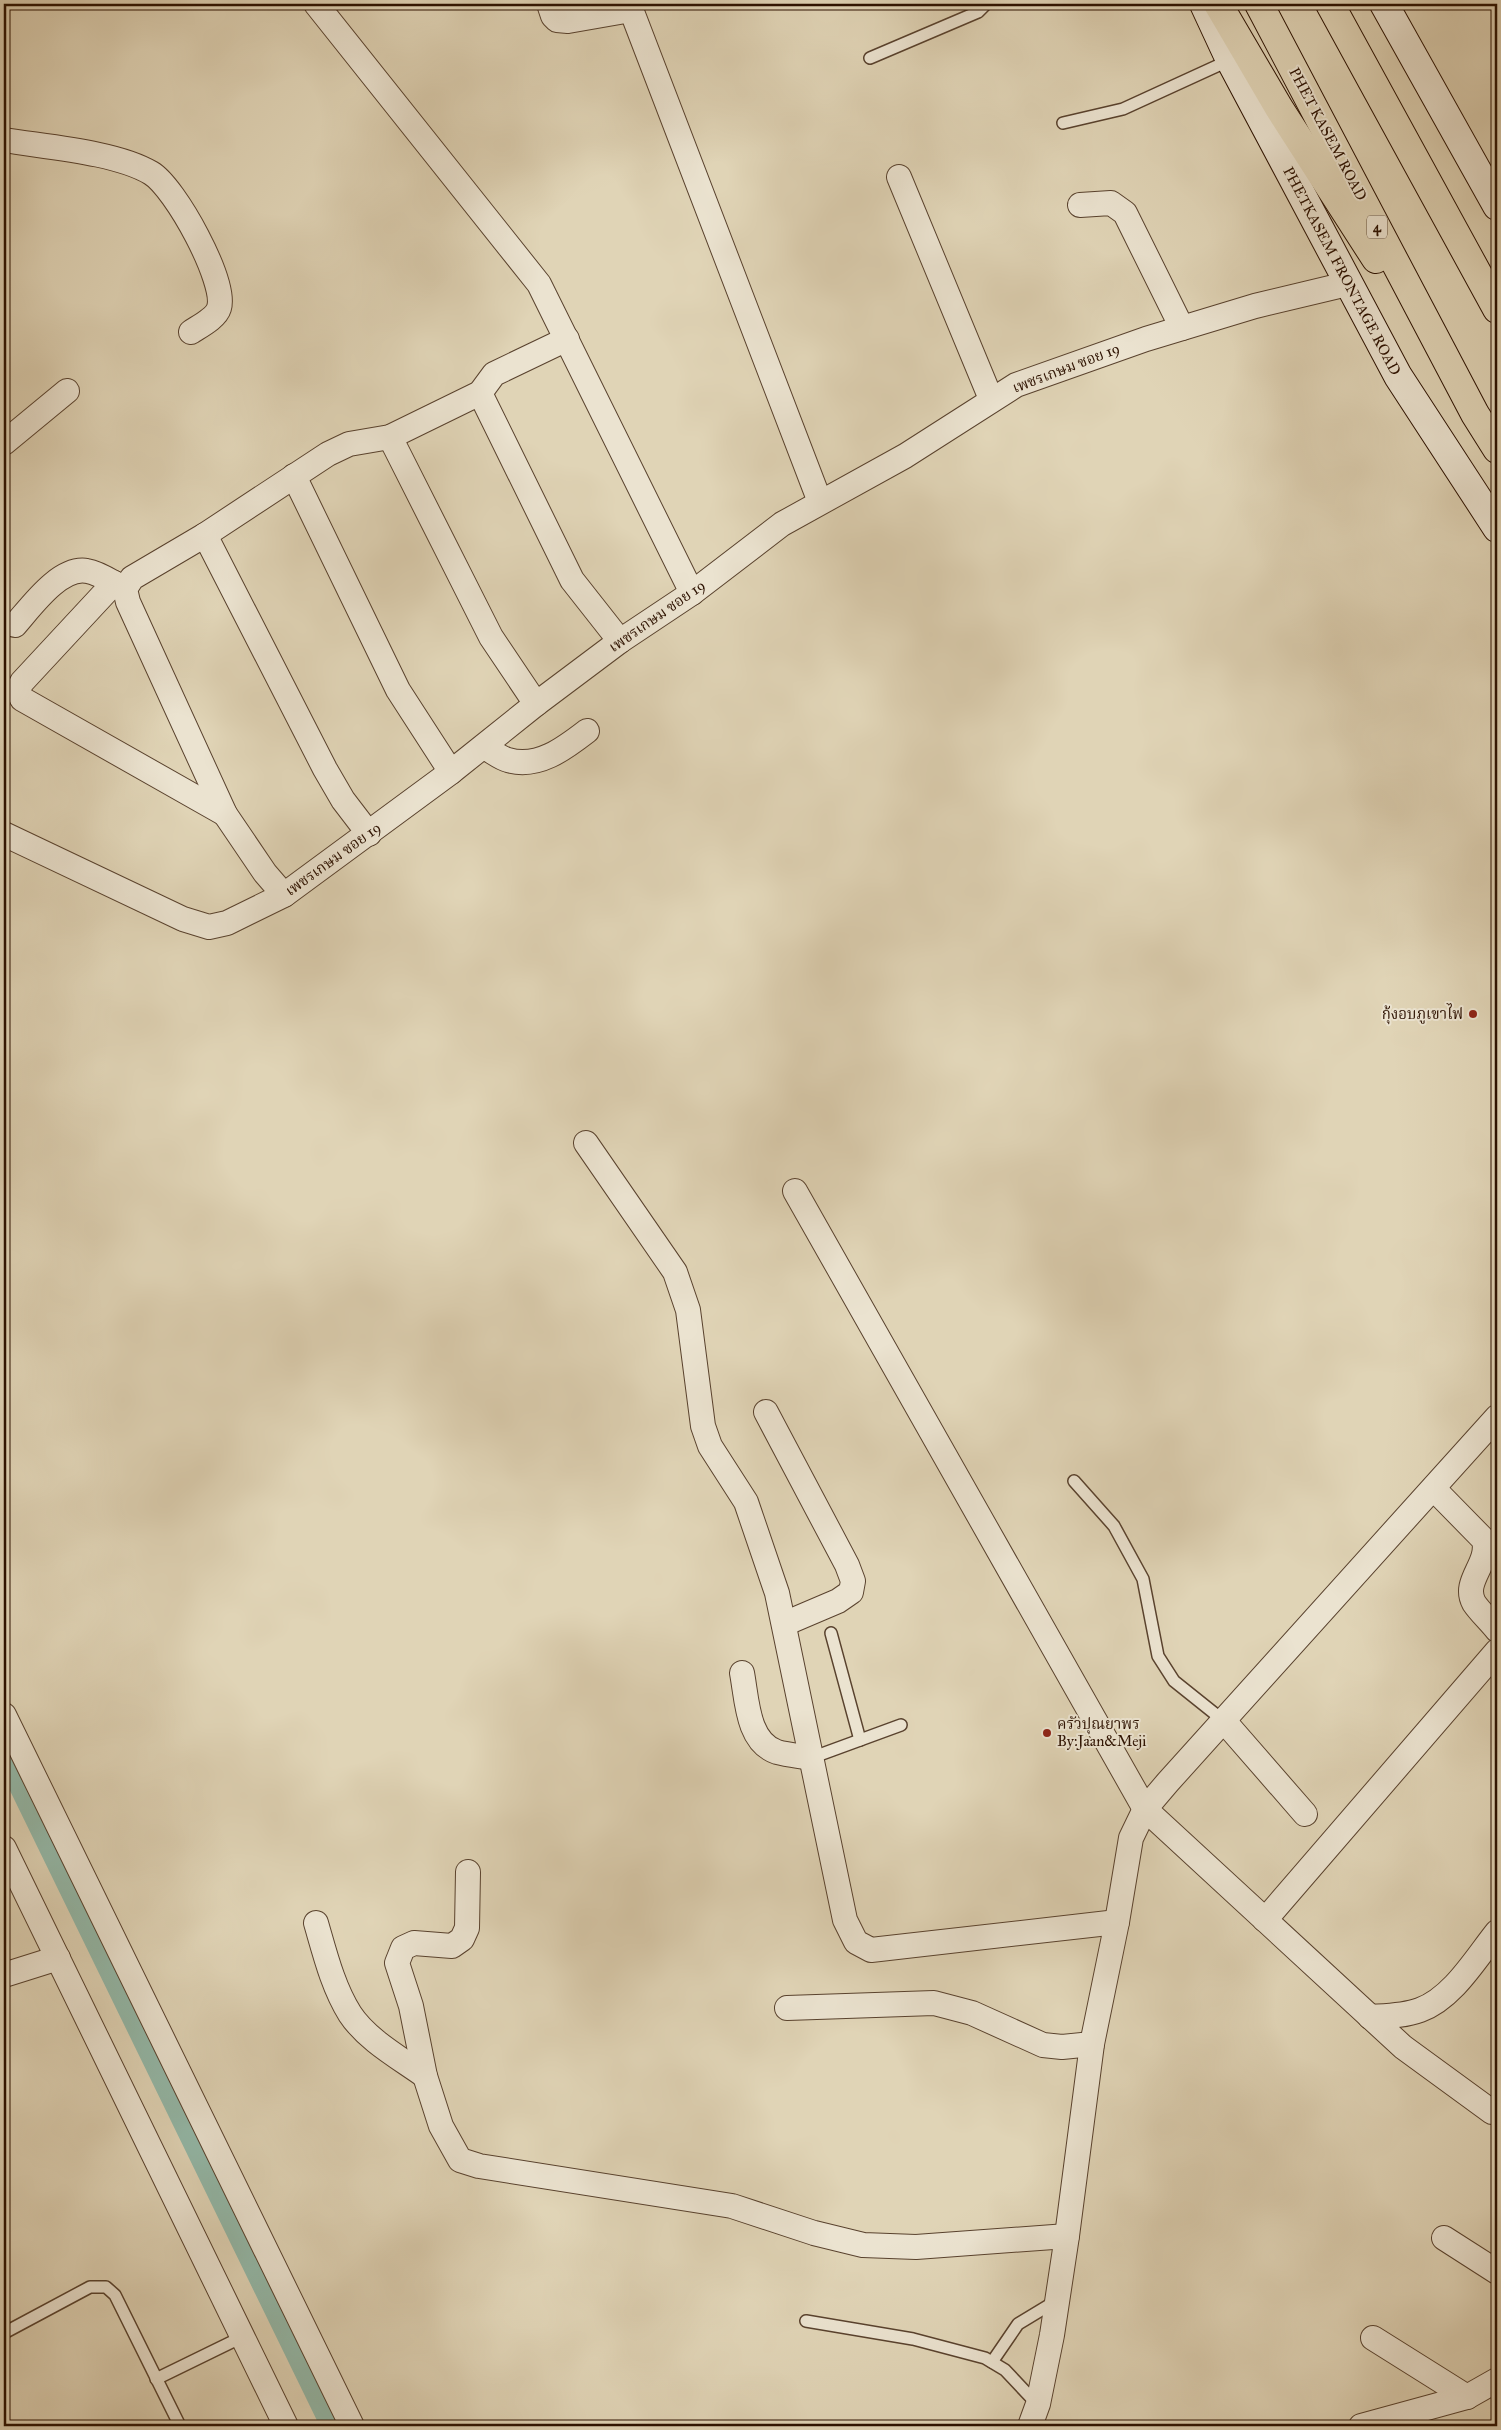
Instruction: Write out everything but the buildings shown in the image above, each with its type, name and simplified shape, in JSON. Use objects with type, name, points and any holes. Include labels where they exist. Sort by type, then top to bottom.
[{"type":"highway","points":[[1218,4],[1279,108],[1475,414]]},
{"type":"highway","name":"PHET KASEM ROAD","points":[[1259,4],[1475,414],[1497,449]]},
{"type":"highway","points":[[1330,4],[1497,309]]},
{"type":"main road","name":"PHETKASEM FRONTAGE ROAD","points":[[1204,4],[1230,60],[1347,284],[1398,376],[1497,528]]},
{"type":"main road","points":[[1384,4],[1497,204]]},
{"type":"street","points":[[316,4],[539,284],[692,593]]},
{"type":"street","points":[[549,4],[552,16],[557,20],[568,21],[630,7],[820,502]]},
{"type":"street","points":[[4,140],[123,160],[153,173],[171,192],[186,213],[217,279],[221,299],[219,310],[191,332]]},
{"type":"street","points":[[899,177],[991,399]]},
{"type":"street","points":[[1080,205],[1111,203],[1125,213],[1182,328]]},
{"type":"street","name":"เพชรเกษม ซอย 19","points":[[4,834],[183,919],[209,927],[227,923],[284,895],[369,834],[452,772],[536,704],[620,641],[692,593],[782,524],[905,456],[991,399],[1036,377],[1182,328],[1255,306],[1347,284]]},
{"type":"street","points":[[225,814],[22,699],[18,690],[22,682],[120,586],[205,535],[328,454],[350,444],[390,437],[480,393],[494,374],[567,339]]},
{"type":"street","points":[[4,443],[67,391]]},
{"type":"street","points":[[480,393],[572,580],[620,641]]},
{"type":"street","points":[[390,437],[490,637],[536,704]]},
{"type":"street","points":[[294,476],[398,690],[452,772]]},
{"type":"street","points":[[205,535],[325,769],[343,800],[369,834]]},
{"type":"street","points":[[15,625],[51,585],[74,571],[85,570],[96,573],[120,586],[225,814],[265,873],[284,895]]},
{"type":"street","points":[[484,746],[508,760],[541,759],[558,753],[587,731]]},
{"type":"street","points":[[586,1144],[675,1272],[688,1310],[703,1426],[710,1446],[746,1502],[777,1593],[845,1920],[856,1942],[871,1950],[1117,1922]]},
{"type":"street","points":[[795,1191],[1145,1809],[1403,2047],[1492,2112]]},
{"type":"street","points":[[766,1412],[847,1565],[853,1581],[851,1592],[838,1600],[784,1624]]},
{"type":"street","points":[[1034,2415],[1058,2300],[1092,2044],[1117,1922],[1130,1838],[1145,1809],[1434,1490],[1497,1417]]},
{"type":"street","points":[[1434,1490],[1484,1540],[1486,1549],[1481,1568],[1471,1583],[1470,1593],[1475,1603],[1497,1630]]},
{"type":"street","points":[[1265,1920],[1497,1651]]},
{"type":"street","points":[[742,1674],[752,1724],[758,1740],[775,1751],[812,1758]]},
{"type":"street","points":[[4,1715],[352,2426]]},
{"type":"street","points":[[1224,1721],[1305,1814]]},
{"type":"street","points":[[4,1848],[286,2426]]},
{"type":"street","points":[[468,1872],[467,1928],[462,1939],[452,1946],[414,1943],[403,1948],[397,1963],[411,2006],[425,2076],[441,2126],[451,2147],[460,2160],[479,2166],[732,2206],[814,2233],[863,2245],[916,2247],[1067,2236]]},
{"type":"street","points":[[316,1923],[332,1975],[350,2015],[374,2039],[425,2076]]},
{"type":"street","points":[[1370,2017],[1402,2015],[1437,2002],[1497,1932]]},
{"type":"street","points":[[4,1975],[58,1958]]},
{"type":"street","points":[[787,2008],[934,2003],[972,2013],[1043,2045],[1062,2047],[1092,2044]]},
{"type":"street","points":[[1444,2238],[1497,2272]]},
{"type":"street","points":[[1373,2338],[1467,2397]]},
{"type":"street","points":[[1361,2426],[1467,2397],[1497,2380]]},
{"type":"lane","points":[[870,58],[978,12],[986,4]]},
{"type":"lane","points":[[1063,123],[1123,109],[1230,60]]},
{"type":"lane","points":[[1074,1481],[1114,1526],[1143,1579],[1158,1656],[1174,1681],[1224,1721]]},
{"type":"lane","points":[[831,1633],[860,1740]]},
{"type":"lane","points":[[812,1758],[901,1725]]},
{"type":"lane","points":[[4,2332],[90,2286],[106,2286],[115,2296],[180,2426]]},
{"type":"lane","points":[[992,2362],[1018,2324],[1058,2300]]},
{"type":"lane","points":[[806,2321],[913,2339],[985,2358],[1005,2370],[1034,2415]]},
{"type":"lane","points":[[156,2379],[242,2336]]},
{"type":"waterway","points":[[4,1751],[333,2426]]},
{"type":"place","name":"กุ้งอบภูเขาไฟ","points":[[1473,1014]]},
{"type":"place","name":"ครัวปุณยาพร By:Jaan&Meji","points":[[1047,1733]]}]
